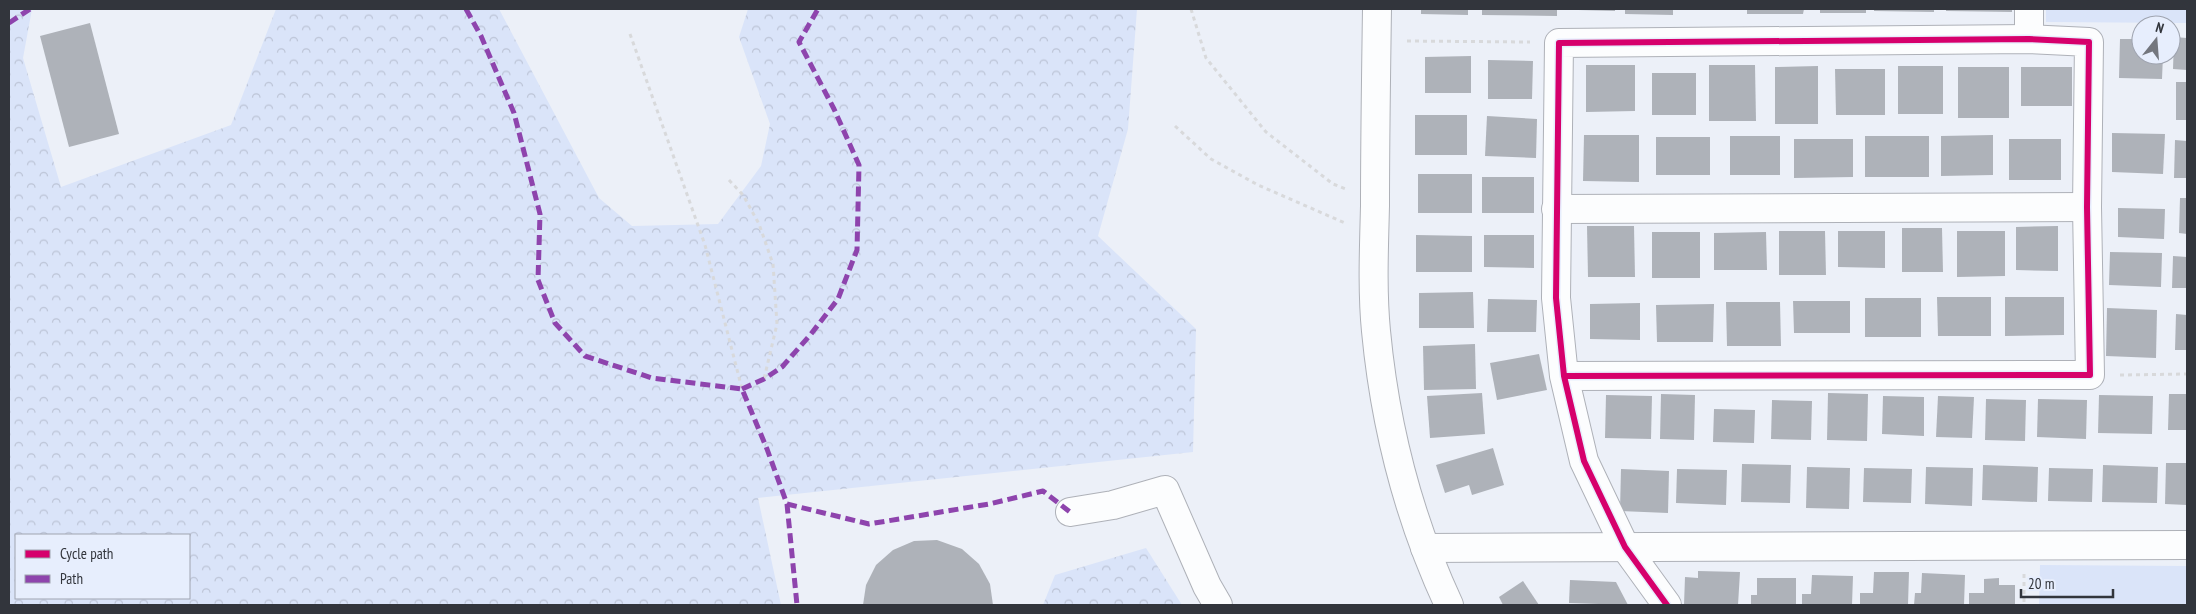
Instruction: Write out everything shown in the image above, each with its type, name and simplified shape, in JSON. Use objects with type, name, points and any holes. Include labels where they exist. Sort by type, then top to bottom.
[{"type":"street","points":[[1377,9],[1374,230],[1376,330],[1384,397],[1400,469],[1425,548],[1449,605]]},
{"type":"street","points":[[2028,39],[2029,9]]},
{"type":"street","points":[[1564,376],[2090,375],[2087,207],[2089,42],[2028,39],[1558,43],[1556,298],[1564,376],[1584,461],[1625,547],[1667,605]]},
{"type":"street","points":[[1556,209],[2087,207]]},
{"type":"street","points":[[1070,512],[1113,505],[1165,490],[1207,586],[1218,605]]},
{"type":"street","points":[[1425,548],[2187,545]]},
{"type":"path","points":[[1191,9],[1206,58],[1266,132],[1333,184],[1375,200]]},
{"type":"path","points":[[630,34],[705,245],[742,389]]},
{"type":"path","points":[[1376,40],[1558,43]]},
{"type":"path","points":[[1175,126],[1211,159],[1258,186],[1336,221],[1374,230]]},
{"type":"path","points":[[729,180],[743,195],[759,224],[773,264],[778,324],[764,379]]},
{"type":"path","points":[[2090,375],[2187,374]]},
{"type":"green space","points":[[9,9],[32,9],[23,58],[61,187],[231,125],[276,9],[499,9],[599,198],[632,226],[718,224],[761,166],[770,124],[739,37],[748,9],[1137,9],[1128,129],[1098,236],[1196,329],[1193,452],[758,498],[781,605],[9,605]]},
{"type":"green space","points":[[2046,9],[2187,9],[2187,23],[2181,23],[2181,15],[2131,15],[2131,23],[2046,22]]},
{"type":"green space","points":[[1146,548],[1182,605],[1043,605],[1055,575]]},
{"type":"green space","points":[[2040,565],[2187,566],[2187,605],[2039,605]]},
{"type":"building","points":[[1421,9],[1468,9],[1468,15],[1421,14]]},
{"type":"building","points":[[1482,9],[1557,9],[1557,16],[1482,15]]},
{"type":"building","points":[[1615,9],[1615,11],[1578,10]]},
{"type":"building","points":[[1625,9],[1673,9],[1673,15],[1625,14]]},
{"type":"building","points":[[1747,9],[1804,9],[1803,14],[1747,14]]},
{"type":"building","points":[[1820,9],[1866,9],[1866,13],[1820,13]]},
{"type":"building","points":[[1874,9],[1934,9],[1934,12],[1874,11]]},
{"type":"building","points":[[1946,9],[2012,9],[2012,12],[1946,11]]},
{"type":"building","points":[[90,23],[119,134],[69,147],[40,36]]},
{"type":"building","points":[[2181,38],[2187,38],[2187,70],[2173,69],[2173,65],[2181,65]]},
{"type":"building","points":[[2120,39],[2131,39],[2131,65],[2163,65],[2162,79],[2119,78]]},
{"type":"building","points":[[1471,56],[1471,93],[1425,93],[1425,57]]},
{"type":"building","points":[[1488,60],[1533,61],[1532,99],[1488,99]]},
{"type":"building","points":[[1586,65],[1635,65],[1635,111],[1586,112]]},
{"type":"building","points":[[1709,65],[1755,65],[1756,121],[1709,121]]},
{"type":"building","points":[[1818,66],[1818,124],[1775,124],[1775,67]]},
{"type":"building","points":[[1898,66],[1943,66],[1943,114],[1898,114]]},
{"type":"building","points":[[1958,67],[2009,67],[2009,118],[1958,118]]},
{"type":"building","points":[[2021,67],[2072,67],[2072,106],[2021,106]]},
{"type":"building","points":[[1835,69],[1885,69],[1885,115],[1836,115]]},
{"type":"building","points":[[1652,73],[1696,73],[1696,115],[1652,115]]},
{"type":"building","points":[[2176,82],[2187,82],[2187,120],[2176,120]]},
{"type":"building","points":[[1415,115],[1467,115],[1467,155],[1415,155]]},
{"type":"building","points":[[1487,116],[1537,119],[1536,158],[1485,156]]},
{"type":"building","points":[[2112,133],[2165,134],[2163,174],[2112,172]]},
{"type":"building","points":[[1584,135],[1639,135],[1639,182],[1583,181]]},
{"type":"building","points":[[1993,135],[1993,175],[1941,176],[1941,136]]},
{"type":"building","points":[[1730,136],[1780,136],[1780,175],[1730,175]]},
{"type":"building","points":[[1865,136],[1929,136],[1929,177],[1865,177]]},
{"type":"building","points":[[1656,137],[1710,137],[1710,175],[1656,175]]},
{"type":"building","points":[[1794,139],[1853,139],[1853,177],[1794,178]]},
{"type":"building","points":[[2009,139],[2061,139],[2061,180],[2009,180]]},
{"type":"building","points":[[2175,140],[2187,141],[2187,178],[2174,178]]},
{"type":"building","points":[[1418,174],[1472,174],[1472,213],[1418,213]]},
{"type":"building","points":[[1482,177],[1534,177],[1534,213],[1482,213]]},
{"type":"building","points":[[2180,198],[2187,198],[2187,234],[2179,233]]},
{"type":"building","points":[[2118,208],[2165,209],[2164,239],[2118,237]]},
{"type":"building","points":[[1587,226],[1634,226],[1635,277],[1588,277]]},
{"type":"building","points":[[2058,226],[2058,271],[2016,270],[2016,227]]},
{"type":"building","points":[[1902,228],[1942,228],[1943,272],[1902,272]]},
{"type":"building","points":[[1779,231],[1825,231],[1826,275],[1779,275]]},
{"type":"building","points":[[1838,231],[1885,231],[1885,268],[1838,267]]},
{"type":"building","points":[[1957,231],[2005,231],[2005,276],[1957,277]]},
{"type":"building","points":[[1652,232],[1700,232],[1700,278],[1652,278]]},
{"type":"building","points":[[1766,232],[1767,270],[1714,270],[1714,233]]},
{"type":"building","points":[[1416,235],[1472,236],[1472,272],[1416,272]]},
{"type":"building","points":[[1484,235],[1534,235],[1534,268],[1484,267]]},
{"type":"building","points":[[2110,252],[2162,253],[2161,287],[2109,285]]},
{"type":"building","points":[[2173,256],[2187,257],[2187,288],[2172,288]]},
{"type":"building","points":[[1473,292],[1474,328],[1419,328],[1419,293]]},
{"type":"building","points":[[1937,297],[1991,297],[1991,336],[1938,336]]},
{"type":"building","points":[[2005,297],[2064,297],[2064,335],[2005,336]]},
{"type":"building","points":[[1865,298],[1921,298],[1921,337],[1865,337]]},
{"type":"building","points":[[1488,299],[1537,300],[1536,332],[1487,332]]},
{"type":"building","points":[[1793,301],[1850,301],[1850,333],[1794,333]]},
{"type":"building","points":[[1726,302],[1780,302],[1781,346],[1727,346]]},
{"type":"building","points":[[1640,303],[1640,340],[1590,339],[1590,304]]},
{"type":"building","points":[[1714,304],[1713,342],[1657,342],[1656,305]]},
{"type":"building","points":[[2107,308],[2157,310],[2156,358],[2106,356]]},
{"type":"building","points":[[2176,314],[2187,315],[2187,350],[2175,350]]},
{"type":"building","points":[[1475,344],[1476,389],[1424,390],[1423,346]]},
{"type":"building","points":[[1539,354],[1547,390],[1497,400],[1490,363]]},
{"type":"building","points":[[1482,393],[1485,434],[1430,438],[1427,396]]},
{"type":"building","points":[[1828,393],[1868,394],[1867,441],[1827,440]]},
{"type":"building","points":[[1661,394],[1695,395],[1694,440],[1660,439]]},
{"type":"building","points":[[2169,394],[2187,394],[2187,430],[2168,430]]},
{"type":"building","points":[[1606,395],[1652,396],[1651,439],[1605,438]]},
{"type":"building","points":[[2099,395],[2153,396],[2152,434],[2098,433]]},
{"type":"building","points":[[1883,396],[1924,397],[1924,436],[1882,434]]},
{"type":"building","points":[[1938,396],[1974,397],[1972,438],[1936,437]]},
{"type":"building","points":[[1986,399],[2026,400],[2025,441],[1985,440]]},
{"type":"building","points":[[2038,399],[2087,400],[2086,439],[2037,437]]},
{"type":"building","points":[[1772,400],[1812,401],[1811,440],[1771,439]]},
{"type":"building","points":[[1714,409],[1755,410],[1754,443],[1713,442]]},
{"type":"building","points":[[1493,448],[1504,485],[1472,495],[1469,485],[1445,493],[1436,465]]},
{"type":"building","points":[[2166,463],[2187,463],[2187,505],[2165,504]]},
{"type":"building","points":[[1742,464],[1791,465],[1790,503],[1741,502]]},
{"type":"building","points":[[1983,465],[2038,467],[2037,502],[1982,500]]},
{"type":"building","points":[[2103,465],[2158,467],[2157,503],[2102,502]]},
{"type":"building","points":[[1807,467],[1850,468],[1849,509],[1806,508]]},
{"type":"building","points":[[1926,467],[1973,468],[1972,506],[1925,504]]},
{"type":"building","points":[[1864,468],[1912,469],[1911,503],[1863,502]]},
{"type":"building","points":[[2049,468],[2093,469],[2092,502],[2048,501]]},
{"type":"building","points":[[1621,469],[1669,471],[1668,513],[1620,511]]},
{"type":"building","points":[[1677,469],[1727,470],[1726,505],[1676,503]]},
{"type":"building","points":[[937,540],[962,549],[979,564],[990,584],[993,605],[863,605],[866,585],[876,565],[893,550],[914,541]]},
{"type":"building","points":[[1698,571],[1740,572],[1738,605],[1684,605],[1685,577],[1698,578]]},
{"type":"building","points":[[1874,572],[1909,572],[1908,605],[1860,605],[1860,593],[1873,593]]},
{"type":"building","points":[[1922,573],[1965,575],[1964,605],[1914,605],[1915,593],[1921,593]]},
{"type":"building","points":[[1812,575],[1853,576],[1852,605],[1802,605],[1802,594],[1811,594]]},
{"type":"building","points":[[1757,578],[1796,578],[1796,605],[1751,605],[1751,595],[1757,595]]},
{"type":"building","points":[[1999,578],[1999,585],[2015,585],[2015,605],[1969,605],[1969,593],[1984,593],[1984,579]]},
{"type":"building","points":[[1570,580],[1616,582],[1628,605],[1569,603]]},
{"type":"building","points":[[1523,581],[1539,605],[1503,605],[1499,597]]},
{"type":"marked path","points":[[9,23],[30,9]]},
{"type":"marked path","points":[[466,9],[481,36],[514,113],[540,214],[538,280],[555,323],[585,356],[652,378],[742,389],[787,504],[797,605]]},
{"type":"marked path","points":[[742,389],[764,379],[782,367],[811,334],[838,299],[857,250],[859,165],[834,109],[799,42],[818,9]]},
{"type":"marked path","points":[[787,504],[869,524],[989,504],[1043,491],[1070,512]]},
{"type":"cycle path","points":[[1564,376],[2090,375],[2087,207],[2089,42],[2029,39],[1559,43],[1556,298],[1564,376],[1584,461],[1625,547],[1667,605]]}]
